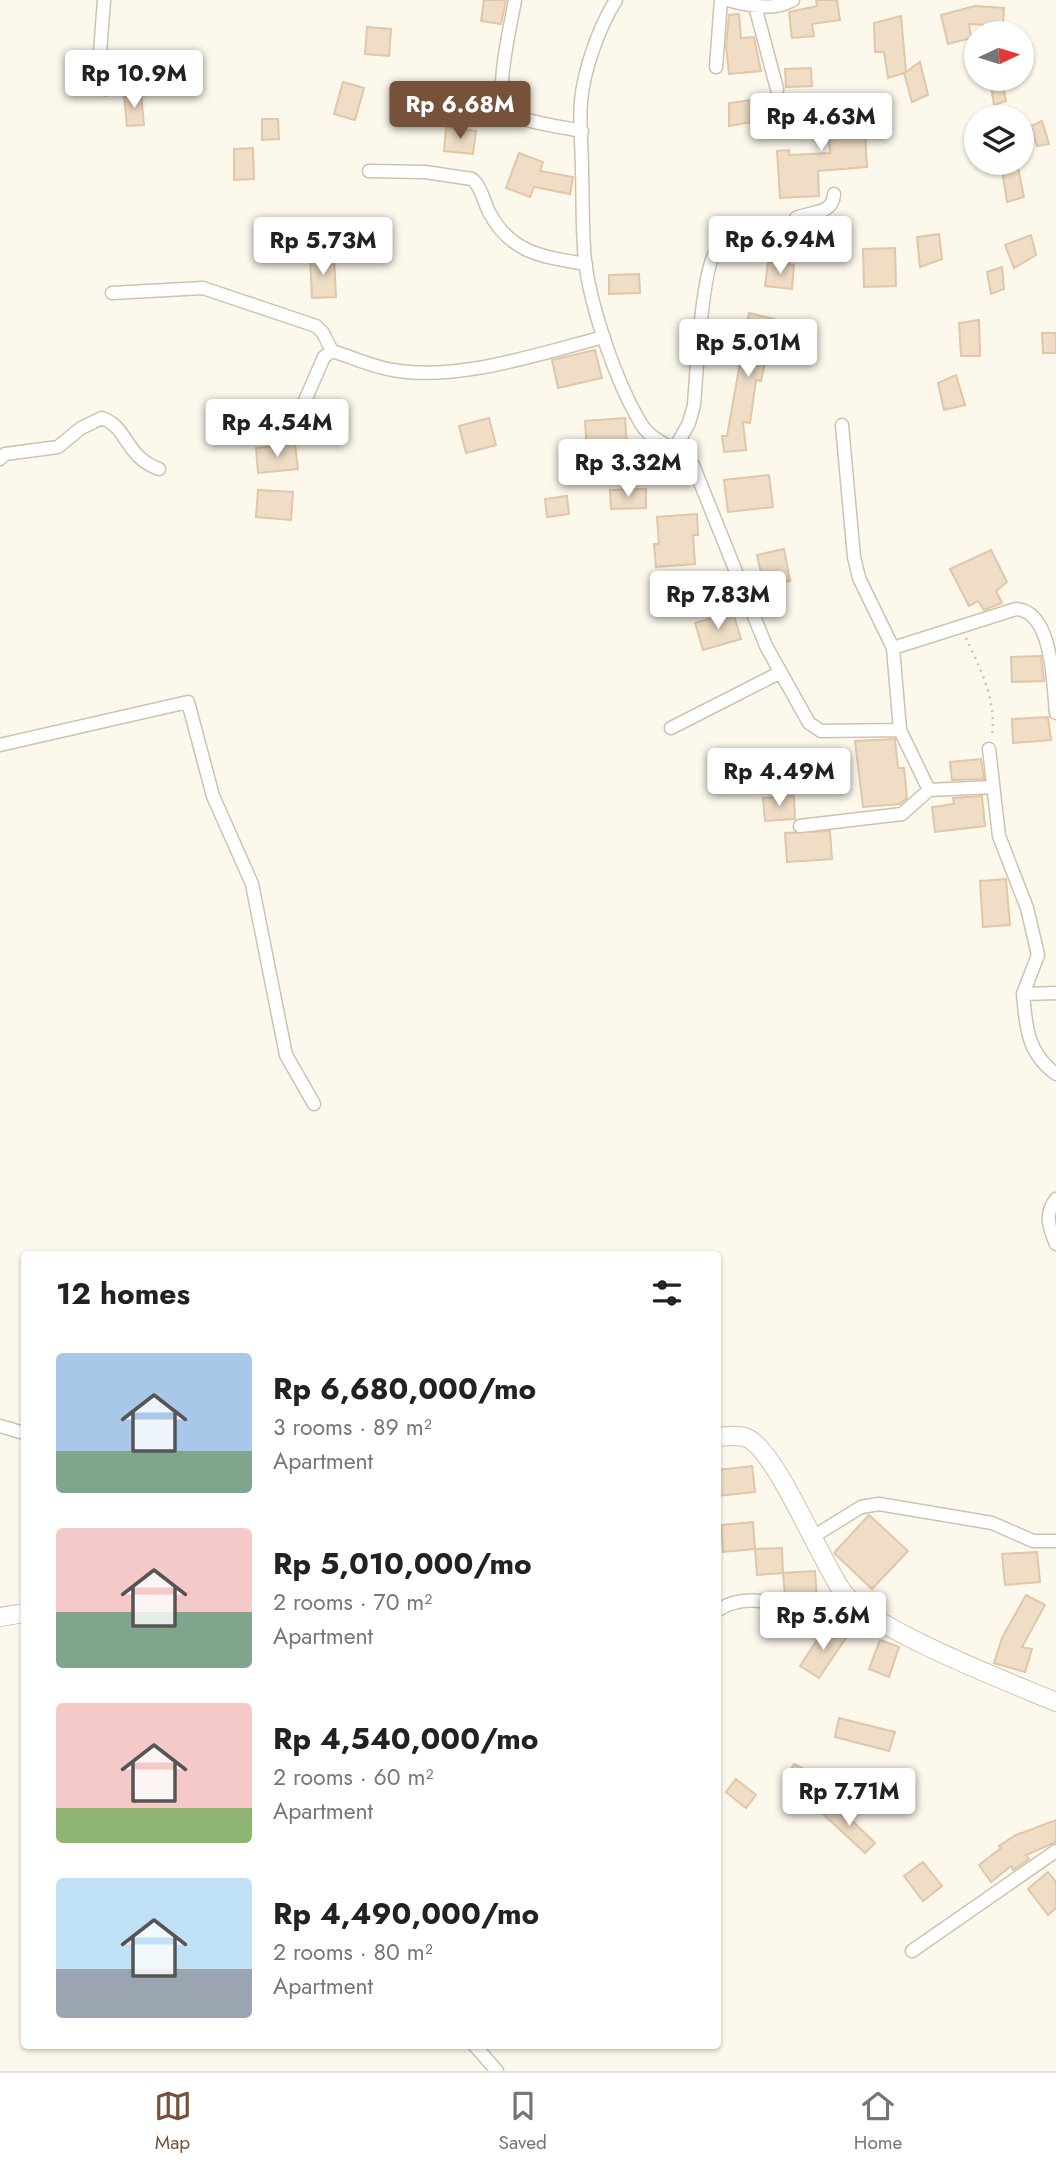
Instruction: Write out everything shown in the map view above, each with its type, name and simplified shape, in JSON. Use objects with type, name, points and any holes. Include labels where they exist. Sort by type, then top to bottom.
[{"type":"street","points":[[104,0],[100,53],[105,89]]},
{"type":"street","points":[[507,111],[502,96],[503,73],[515,0]]},
{"type":"street","points":[[616,0],[586,75],[581,102],[586,264],[604,337],[641,426],[653,437],[675,448],[693,465],[779,673],[814,729],[900,730]]},
{"type":"street","points":[[716,67],[721,0]]},
{"type":"street","points":[[727,0],[755,5],[793,0]]},
{"type":"street","points":[[755,5],[776,89]]},
{"type":"street","points":[[409,93],[507,111],[582,131]]},
{"type":"street","points":[[369,171],[425,173],[472,179],[497,228],[511,240],[531,254],[586,264]]},
{"type":"street","points":[[675,448],[689,423],[694,405],[707,275],[713,254],[719,247],[731,244],[790,236],[796,218],[827,210],[833,202],[834,194]]},
{"type":"street","points":[[112,293],[203,288],[316,327],[323,332],[332,351],[393,370],[427,373],[517,359],[604,337]]},
{"type":"street","points":[[303,405],[324,357],[332,351]]},
{"type":"street","points":[[0,458],[5,454],[58,447],[81,428],[103,418],[118,429],[142,463],[159,469]]},
{"type":"street","points":[[842,425],[853,556],[859,578],[893,648],[900,730],[929,790]]},
{"type":"street","points":[[893,648],[1016,609],[1028,610],[1034,614],[1044,634],[1056,713]]},
{"type":"street","points":[[671,727],[779,673]]},
{"type":"street","points":[[0,745],[188,702],[213,796],[252,884],[286,1055],[314,1104]]},
{"type":"street","points":[[989,749],[999,836],[1036,940],[1038,955],[1023,994],[1027,1037],[1033,1051],[1056,1074]]},
{"type":"street","points":[[800,826],[902,814],[929,790],[993,787]]},
{"type":"street","points":[[1023,994],[1056,993]]},
{"type":"street","points":[[1056,1199],[1048,1212],[1048,1224],[1056,1244]]},
{"type":"street","points":[[0,1426],[21,1432]]},
{"type":"street","points":[[721,1437],[747,1437],[766,1452],[829,1572],[855,1604],[869,1615],[898,1630],[1056,1702]]},
{"type":"street","points":[[811,1538],[861,1507],[879,1504],[992,1523],[1033,1541],[1056,1541]]},
{"type":"street","points":[[721,1609],[739,1599],[815,1612],[842,1610],[855,1604]]},
{"type":"street","points":[[0,1616],[21,1613]]},
{"type":"street","points":[[912,1951],[1056,1851]]},
{"type":"street","points":[[478,2049],[497,2071]]},
{"type":"path","points":[[960,625],[985,679],[992,709],[989,749]]},
{"type":"building","points":[[484,0],[506,0],[501,24],[481,21]]},
{"type":"building","points":[[816,0],[837,0],[840,20],[812,24],[814,36],[792,38],[789,12],[817,6]]},
{"type":"building","points":[[975,6],[1004,8],[1003,21],[964,21],[964,40],[948,44],[941,15]]},
{"type":"building","points":[[739,14],[741,38],[754,37],[761,71],[729,74],[726,46],[729,15]]},
{"type":"building","points":[[901,16],[906,72],[920,62],[928,95],[912,102],[904,73],[888,78],[884,52],[875,52],[874,23]]},
{"type":"building","points":[[367,27],[391,29],[389,56],[365,54]]},
{"type":"building","points":[[811,68],[812,86],[786,87],[785,69]]},
{"type":"building","points":[[343,82],[364,88],[355,120],[334,114]]},
{"type":"building","points":[[992,91],[1004,91],[1006,101],[994,105]]},
{"type":"building","points":[[141,94],[144,125],[127,126],[124,95]]},
{"type":"building","points":[[839,94],[841,134],[865,132],[867,167],[818,171],[819,196],[780,198],[777,151],[789,150],[789,155],[830,153],[828,125],[816,126],[814,95]]},
{"type":"building","points":[[758,99],[757,121],[729,126],[729,103]]},
{"type":"building","points":[[262,119],[278,119],[279,139],[262,140]]},
{"type":"building","points":[[1042,121],[1049,144],[1037,146],[1034,125]]},
{"type":"building","points":[[446,127],[476,131],[473,154],[444,151]]},
{"type":"building","points":[[253,148],[254,179],[234,180],[234,149]]},
{"type":"building","points":[[519,153],[543,162],[540,171],[573,177],[570,194],[534,187],[530,197],[506,188]]},
{"type":"building","points":[[1003,175],[1019,175],[1024,197],[1007,202]]},
{"type":"building","points":[[939,234],[942,259],[920,267],[917,237]]},
{"type":"building","points":[[1031,235],[1036,255],[1014,268],[1005,245]]},
{"type":"building","points":[[895,248],[896,286],[864,287],[863,249]]},
{"type":"building","points":[[334,256],[336,297],[312,298],[310,258]]},
{"type":"building","points":[[768,262],[794,265],[792,289],[765,286]]},
{"type":"building","points":[[1002,267],[1004,289],[991,294],[987,272]]},
{"type":"building","points":[[639,274],[640,293],[609,294],[609,275]]},
{"type":"building","points":[[749,313],[774,319],[761,381],[756,380],[750,423],[743,422],[746,450],[724,452],[722,436],[727,436]]},
{"type":"building","points":[[979,320],[980,356],[961,356],[959,323]]},
{"type":"building","points":[[1042,333],[1056,333],[1056,353],[1043,353]]},
{"type":"building","points":[[595,350],[602,378],[558,388],[552,360]]},
{"type":"building","points":[[956,375],[965,405],[944,410],[938,383]]},
{"type":"building","points":[[489,418],[496,445],[466,453],[459,426]]},
{"type":"building","points":[[625,418],[627,444],[615,445],[617,480],[589,481],[585,421]]},
{"type":"building","points":[[295,444],[298,469],[258,473],[256,448]]},
{"type":"building","points":[[769,475],[773,507],[728,512],[724,480]]},
{"type":"building","points":[[646,489],[646,508],[611,509],[610,490]]},
{"type":"building","points":[[258,490],[293,492],[291,520],[256,517]]},
{"type":"building","points":[[567,496],[569,514],[547,517],[545,499]]},
{"type":"building","points":[[697,514],[698,535],[693,535],[695,564],[656,567],[654,544],[659,544],[657,517]]},
{"type":"building","points":[[784,549],[790,581],[764,586],[757,555]]},
{"type":"building","points":[[991,550],[1007,582],[996,591],[1002,603],[984,610],[978,601],[969,606],[950,569]]},
{"type":"building","points":[[733,612],[741,639],[703,650],[695,623]]},
{"type":"building","points":[[1041,656],[1044,681],[1012,682],[1011,657]]},
{"type":"building","points":[[1048,717],[1051,740],[1013,743],[1012,719]]},
{"type":"building","points":[[895,739],[898,768],[904,768],[907,798],[900,804],[863,807],[855,741]]},
{"type":"building","points":[[981,759],[984,779],[952,780],[950,762]]},
{"type":"building","points":[[794,796],[795,819],[765,821],[763,798]]},
{"type":"building","points":[[982,796],[985,826],[935,832],[932,807],[954,804],[953,798]]},
{"type":"building","points":[[830,831],[832,859],[787,862],[785,833]]},
{"type":"building","points":[[1006,879],[1010,925],[983,927],[980,881]]},
{"type":"building","points":[[752,1466],[755,1492],[721,1496],[721,1470]]},
{"type":"building","points":[[869,1515],[908,1551],[872,1589],[834,1553]]},
{"type":"building","points":[[753,1522],[755,1549],[723,1552],[721,1525]]},
{"type":"building","points":[[782,1548],[783,1573],[757,1575],[755,1549]]},
{"type":"building","points":[[1037,1552],[1040,1582],[1005,1585],[1002,1554]]},
{"type":"building","points":[[815,1571],[817,1600],[785,1596],[783,1573]]},
{"type":"building","points":[[1026,1595],[1045,1605],[1022,1647],[1032,1649],[1025,1672],[994,1663],[1002,1638]]},
{"type":"building","points":[[827,1625],[846,1638],[819,1678],[800,1666]]},
{"type":"building","points":[[880,1640],[899,1647],[889,1677],[869,1669]]},
{"type":"building","points":[[839,1718],[895,1732],[889,1751],[835,1737]]},
{"type":"building","points":[[794,1764],[812,1773],[806,1786],[787,1777]]},
{"type":"building","points":[[736,1779],[756,1795],[746,1808],[726,1792]]},
{"type":"building","points":[[834,1803],[875,1843],[865,1853],[823,1814]]},
{"type":"building","points":[[1056,1820],[1056,1842],[1026,1855],[1029,1859],[1013,1870],[1011,1866],[991,1882],[979,1865],[1001,1848],[999,1846],[1016,1835]]},
{"type":"building","points":[[923,1862],[942,1886],[923,1901],[904,1876]]},
{"type":"building","points":[[1048,1872],[1056,1882],[1056,1908],[1048,1915],[1028,1889]]}]
